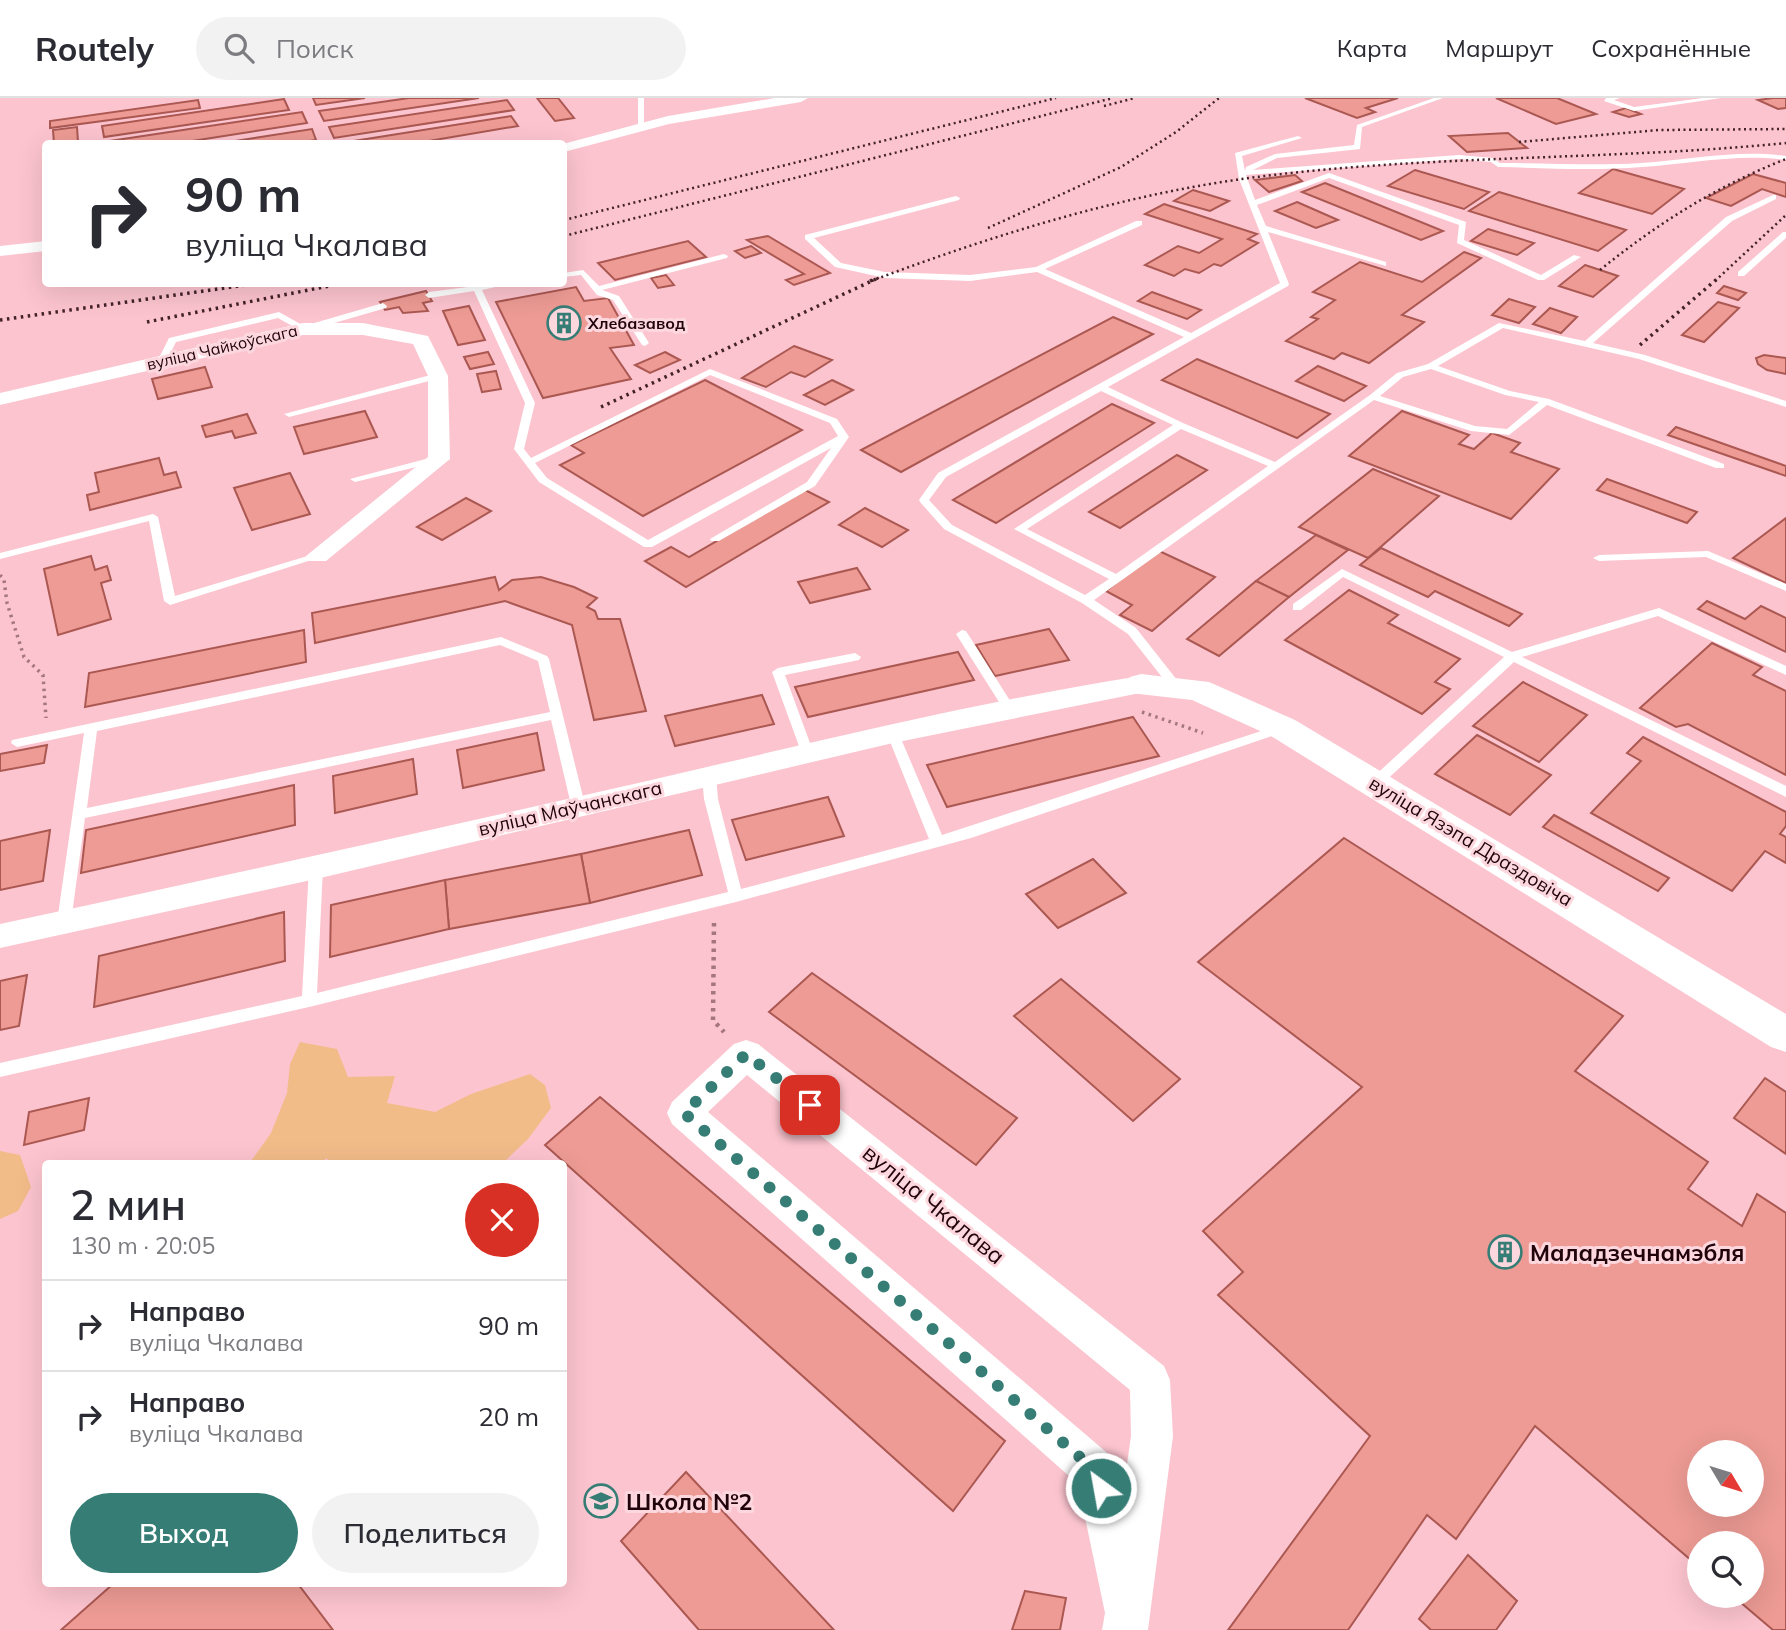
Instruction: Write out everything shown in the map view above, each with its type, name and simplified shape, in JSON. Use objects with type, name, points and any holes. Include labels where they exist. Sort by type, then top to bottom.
[{"type":"street","points":[[567,147],[640,126],[801,98]]},
{"type":"street","points":[[0,251],[42,246]]},
{"type":"street","name":"вуліца Чайкоўскага","points":[[0,398],[303,328],[363,328],[421,340],[438,376],[439,459]]},
{"type":"street","points":[[318,556],[439,459]]},
{"type":"street","name":"вуліца Язэпа Драздовіча","points":[[1141,685],[1198,690],[1283,728],[1786,1035]]},
{"type":"street","name":"вуліца Маўчанскага","points":[[0,936],[316,868],[893,734],[1083,694],[1141,685]]},
{"type":"street","name":"вуліца Чкалава","points":[[746,1054],[1150,1380],[1152,1436],[1126,1621],[1097,1472],[684,1113],[746,1054]]},
{"type":"lane","points":[[640,126],[641,98]]},
{"type":"lane","points":[[1242,173],[1276,156],[1357,147],[1359,126],[1440,98]]},
{"type":"lane","points":[[1618,98],[1606,100],[1634,109],[1718,98]]},
{"type":"lane","points":[[1177,688],[1132,631],[1086,600],[948,527],[924,500],[942,475],[1285,284],[1253,204],[1238,155],[1298,138]]},
{"type":"lane","points":[[1242,173],[1460,157],[1493,160],[1498,165],[1641,166],[1720,154],[1758,152],[1786,158]]},
{"type":"lane","points":[[1253,204],[1329,175],[1463,224],[1460,241],[1541,278],[1577,257]]},
{"type":"lane","points":[[1587,344],[1729,219],[1773,197]]},
{"type":"lane","points":[[956,198],[808,237],[838,265],[885,275],[970,278],[1038,269],[1139,223]]},
{"type":"lane","points":[[1263,228],[1383,264]]},
{"type":"lane","points":[[1741,274],[1786,234]]},
{"type":"lane","points":[[598,289],[724,256]]},
{"type":"lane","points":[[1038,269],[1192,337]]},
{"type":"lane","points":[[567,275],[583,272],[598,289],[616,298],[645,343]]},
{"type":"lane","points":[[429,295],[484,287]]},
{"type":"lane","points":[[477,288],[530,403],[519,449],[543,480],[648,545],[844,437]]},
{"type":"lane","points":[[303,328],[383,306]]},
{"type":"lane","points":[[1086,600],[1373,397],[1400,375],[1431,366],[1502,325],[1642,357],[1786,404]]},
{"type":"lane","points":[[1431,366],[1508,393],[1546,401],[1720,466]]},
{"type":"lane","points":[[530,462],[710,372],[834,421],[844,437]]},
{"type":"lane","points":[[289,414],[438,376]]},
{"type":"lane","points":[[1101,387],[1180,425],[1276,466]]},
{"type":"lane","points":[[1373,397],[1474,429],[1509,432],[1546,401]]},
{"type":"lane","points":[[1116,578],[1019,530],[1180,425]]},
{"type":"lane","points":[[715,539],[811,484],[844,437]]},
{"type":"lane","points":[[355,479],[439,459]]},
{"type":"lane","points":[[0,556],[153,517],[170,601],[318,556]]},
{"type":"lane","points":[[1599,558],[1708,554],[1786,588]]},
{"type":"lane","points":[[1297,607],[1342,572],[1786,792]]},
{"type":"lane","points":[[1375,783],[1514,655],[1659,612],[1786,671]]},
{"type":"lane","points":[[962,634],[1010,710]]},
{"type":"lane","points":[[17,743],[501,641],[542,659],[578,805]]},
{"type":"lane","points":[[808,754],[778,672],[855,657]]},
{"type":"lane","points":[[79,814],[556,715]]},
{"type":"lane","points":[[64,922],[91,727]]},
{"type":"lane","points":[[0,1070],[309,1001],[736,896],[937,841],[1283,728]]},
{"type":"lane","points":[[893,734],[937,841]]},
{"type":"lane","points":[[709,776],[711,799],[736,896]]},
{"type":"lane","points":[[309,1001],[316,868]]},
{"type":"path","points":[[0,576],[4,580],[7,603],[24,657],[43,675],[47,736]]},
{"type":"path","points":[[715,901],[713,1020],[746,1054]]},
{"type":"shaded area","points":[[300,1042],[337,1049],[348,1077],[395,1076],[387,1103],[435,1112],[471,1094],[530,1074],[545,1085],[551,1108],[528,1139],[506,1160],[252,1160],[271,1133],[287,1093],[290,1064]]},
{"type":"shaded area","points":[[0,1151],[20,1155],[31,1187],[18,1211],[0,1219]]},
{"type":"building","points":[[313,98],[365,98],[316,105]]},
{"type":"building","points":[[409,98],[479,98],[324,121],[319,111]]},
{"type":"building","points":[[537,98],[558,98],[574,118],[555,121]]},
{"type":"building","points":[[1305,98],[1398,98],[1366,108],[1375,112],[1357,118]]},
{"type":"building","points":[[1496,98],[1557,98],[1596,114],[1556,124]]},
{"type":"building","points":[[1786,98],[1786,108],[1778,109],[1758,100]]},
{"type":"building","points":[[284,99],[289,110],[104,137],[102,126]]},
{"type":"building","points":[[198,100],[200,108],[50,128],[50,121]]},
{"type":"building","points":[[507,100],[514,110],[334,138],[329,127]]},
{"type":"building","points":[[1626,108],[1641,114],[1629,117],[1613,112]]},
{"type":"building","points":[[302,112],[307,123],[199,140],[116,140]]},
{"type":"building","points":[[511,116],[518,126],[435,140],[360,140]]},
{"type":"building","points":[[77,127],[78,140],[54,140],[53,130]]},
{"type":"building","points":[[312,129],[316,140],[242,140]]},
{"type":"building","points":[[1508,133],[1527,148],[1467,152],[1449,136]]},
{"type":"building","points":[[1613,169],[1684,189],[1652,214],[1579,193]]},
{"type":"building","points":[[1415,170],[1489,192],[1464,209],[1388,186]]},
{"type":"building","points":[[1753,174],[1786,183],[1786,197],[1762,189],[1731,206],[1706,198]]},
{"type":"building","points":[[1295,175],[1302,181],[1269,192],[1255,180]]},
{"type":"building","points":[[1325,183],[1443,231],[1421,240],[1302,192]]},
{"type":"building","points":[[1193,190],[1229,201],[1210,211],[1174,201]]},
{"type":"building","points":[[1499,192],[1626,230],[1598,251],[1469,211]]},
{"type":"building","points":[[1297,202],[1338,220],[1316,228],[1275,211]]},
{"type":"building","points":[[1164,204],[1257,234],[1248,239],[1258,243],[1221,266],[1214,264],[1199,273],[1185,269],[1174,276],[1145,265],[1178,246],[1199,253],[1222,239],[1145,214]]},
{"type":"building","points":[[1488,229],[1534,243],[1517,255],[1471,241]]},
{"type":"building","points":[[768,236],[830,273],[794,285],[786,280],[804,274],[747,240]]},
{"type":"building","points":[[688,241],[706,257],[615,280],[598,263]]},
{"type":"building","points":[[751,246],[761,253],[745,258],[735,251]]},
{"type":"building","points":[[1464,252],[1481,258],[1402,315],[1424,322],[1369,363],[1342,353],[1334,359],[1286,341],[1318,319],[1311,317],[1335,300],[1313,292],[1360,262],[1422,282]]},
{"type":"building","points":[[1585,265],[1618,276],[1593,297],[1559,286]]},
{"type":"building","points":[[666,275],[674,285],[658,288],[651,278]]},
{"type":"building","points":[[1724,286],[1746,293],[1738,300],[1717,293]]},
{"type":"building","name":"Хлебазавод","points":[[576,287],[584,301],[608,298],[634,345],[610,348],[631,379],[543,398],[496,302]]},
{"type":"building","points":[[426,291],[432,301],[423,303],[428,311],[403,313],[399,307],[385,310],[380,302]]},
{"type":"building","points":[[1152,292],[1201,310],[1187,319],[1138,301]]},
{"type":"building","points":[[1509,299],[1535,307],[1519,323],[1492,315]]},
{"type":"building","points":[[1718,302],[1739,308],[1704,342],[1682,335]]},
{"type":"building","points":[[469,306],[485,340],[458,345],[443,311]]},
{"type":"building","points":[[1550,308],[1577,317],[1561,333],[1533,324]]},
{"type":"building","points":[[1113,317],[1153,334],[901,472],[861,450]]},
{"type":"building","points":[[794,346],[832,360],[805,377],[791,372],[766,387],[742,378]]},
{"type":"building","points":[[488,352],[494,364],[470,369],[464,357]]},
{"type":"building","points":[[665,352],[680,360],[650,373],[635,365]]},
{"type":"building","points":[[1764,355],[1786,358],[1786,374],[1767,370],[1758,364],[1756,358]]},
{"type":"building","points":[[1197,359],[1330,414],[1297,438],[1162,380]]},
{"type":"building","points":[[1318,366],[1366,386],[1344,401],[1296,381]]},
{"type":"building","points":[[205,367],[212,387],[158,399],[152,379]]},
{"type":"building","points":[[496,371],[501,389],[482,392],[477,374]]},
{"type":"building","points":[[705,380],[802,430],[643,516],[560,465],[584,453],[571,445]]},
{"type":"building","points":[[832,380],[853,390],[825,405],[804,395]]},
{"type":"building","points":[[1112,404],[1154,423],[996,523],[953,500]]},
{"type":"building","points":[[365,411],[377,437],[304,454],[294,427]]},
{"type":"building","points":[[1402,411],[1469,435],[1459,444],[1474,449],[1492,433],[1520,443],[1511,452],[1559,469],[1511,519],[1349,456]]},
{"type":"building","points":[[247,414],[256,433],[235,438],[232,431],[206,437],[202,426]]},
{"type":"building","points":[[1676,427],[1786,466],[1786,476],[1668,435]]},
{"type":"building","points":[[1177,455],[1207,470],[1120,528],[1089,512]]},
{"type":"building","points":[[159,458],[164,475],[176,472],[181,487],[90,510],[87,495],[99,492],[95,473]]},
{"type":"building","points":[[1373,469],[1439,496],[1368,558],[1299,527]]},
{"type":"building","points":[[290,473],[310,514],[252,530],[234,488]]},
{"type":"building","points":[[1607,479],[1697,512],[1687,523],[1597,490]]},
{"type":"building","points":[[805,490],[829,502],[686,587],[645,561],[671,547],[689,557]]},
{"type":"building","points":[[466,498],[491,511],[442,540],[417,527]]},
{"type":"building","points":[[865,508],[908,530],[882,547],[839,525]]},
{"type":"building","points":[[1786,518],[1786,583],[1733,558]]},
{"type":"building","points":[[1316,535],[1348,550],[1289,597],[1256,581]]},
{"type":"building","points":[[1381,548],[1522,614],[1509,626],[1435,591],[1428,597],[1360,565]]},
{"type":"building","points":[[1157,550],[1215,577],[1152,631],[1120,615],[1132,605],[1106,591]]},
{"type":"building","points":[[91,556],[95,570],[107,566],[111,580],[101,583],[111,619],[58,635],[44,569]]},
{"type":"building","points":[[857,568],[870,589],[810,603],[798,582]]},
{"type":"building","points":[[495,577],[499,590],[512,580],[541,577],[574,587],[597,598],[587,607],[595,611],[598,619],[620,619],[646,711],[594,720],[572,625],[505,601],[315,643],[312,613]]},
{"type":"building","points":[[1256,581],[1289,597],[1219,656],[1187,639]]},
{"type":"building","points":[[1349,590],[1398,615],[1388,623],[1460,659],[1435,682],[1450,689],[1422,714],[1285,640]]},
{"type":"building","points":[[1707,601],[1745,619],[1761,606],[1786,618],[1786,652],[1698,609]]},
{"type":"building","points":[[1049,629],[1069,660],[995,676],[976,645]]},
{"type":"building","points":[[304,630],[306,662],[85,707],[89,673]]},
{"type":"building","points":[[1712,643],[1762,667],[1753,675],[1786,691],[1786,775],[1688,724],[1676,727],[1640,708]]},
{"type":"building","points":[[958,652],[974,680],[808,717],[795,687]]},
{"type":"building","points":[[1523,682],[1587,715],[1539,762],[1473,726]]},
{"type":"building","points":[[762,695],[774,724],[675,746],[665,716]]},
{"type":"building","points":[[1133,717],[1159,756],[947,807],[927,765]]},
{"type":"building","points":[[537,733],[544,770],[463,788],[457,750]]},
{"type":"building","points":[[1477,735],[1551,775],[1510,815],[1435,774]]},
{"type":"building","points":[[1643,737],[1786,812],[1786,826],[1780,834],[1786,837],[1786,863],[1765,851],[1732,891],[1591,813],[1641,761],[1627,753]]},
{"type":"building","points":[[47,745],[44,763],[0,771],[0,754]]},
{"type":"building","points":[[413,759],[417,794],[335,813],[333,776]]},
{"type":"building","points":[[294,785],[295,825],[81,873],[86,830]]},
{"type":"building","points":[[828,797],[844,836],[746,860],[732,820]]},
{"type":"building","points":[[1554,815],[1669,878],[1658,891],[1543,827]]},
{"type":"building","points":[[50,830],[43,881],[0,890],[0,841]]},
{"type":"building","points":[[689,830],[702,875],[590,903],[581,854]]},
{"type":"building","name":"Маладзечнамэбля","points":[[1344,838],[1623,1016],[1575,1071],[1708,1162],[1688,1189],[1742,1226],[1757,1194],[1786,1213],[1786,1630],[1773,1630],[1747,1608],[1764,1608],[1764,1531],[1687,1531],[1687,1557],[1535,1426],[1456,1539],[1427,1515],[1348,1630],[1228,1630],[1370,1436],[1218,1295],[1243,1272],[1203,1231],[1362,1087],[1198,962]]},
{"type":"building","points":[[581,854],[590,903],[449,929],[445,880]]},
{"type":"building","points":[[1093,859],[1126,893],[1058,928],[1026,894]]},
{"type":"building","points":[[445,880],[449,929],[330,957],[331,905]]},
{"type":"building","points":[[284,912],[285,961],[94,1007],[99,956]]},
{"type":"building","points":[[812,973],[1017,1118],[976,1165],[769,1012]]},
{"type":"building","points":[[27,975],[19,1026],[0,1030],[0,981]]},
{"type":"building","points":[[1061,979],[1180,1079],[1133,1121],[1014,1016]]},
{"type":"building","points":[[1765,1078],[1786,1092],[1786,1154],[1734,1118]]},
{"type":"building","points":[[600,1097],[1005,1441],[953,1511],[567,1165],[567,1160],[562,1160],[545,1145]]},
{"type":"building","points":[[89,1098],[84,1130],[24,1145],[29,1112]]},
{"type":"building","points":[[686,1472],[834,1630],[699,1630],[621,1541]]},
{"type":"building","points":[[1468,1555],[1517,1601],[1496,1630],[1431,1630],[1419,1619]]},
{"type":"building","points":[[110,1587],[300,1587],[333,1630],[61,1630]]},
{"type":"building","points":[[1025,1591],[1066,1598],[1060,1630],[1012,1630]]},
{"type":"railway","points":[[567,219],[1056,98]]},
{"type":"railway","points":[[567,235],[1113,98]]},
{"type":"railway","points":[[1104,106],[1135,98]]},
{"type":"railway","points":[[988,228],[1121,167],[1176,132],[1219,98]]},
{"type":"railway","points":[[1519,142],[1659,130],[1786,129]]},
{"type":"railway","points":[[874,280],[1008,234],[1100,207],[1242,179],[1377,165],[1650,153],[1786,143]]},
{"type":"railway","points":[[1600,270],[1689,207],[1736,181],[1786,159]]},
{"type":"railway","points":[[1715,281],[1786,215]]},
{"type":"railway","points":[[876,279],[880,277]]},
{"type":"railway","points":[[870,281],[875,279]]},
{"type":"railway","points":[[1640,345],[1717,279]]},
{"type":"railway","points":[[601,407],[874,280]]},
{"type":"railway","points":[[0,320],[232,287]]},
{"type":"railway","points":[[147,322],[324,287]]},
{"type":"place","name":"Хлебазавод","points":[[564,323]]},
{"type":"place","name":"Маладзечнамэбля","points":[[1505,1252]]},
{"type":"place","name":"Школа №2","points":[[601,1501]]},
{"type":"route","points":[[810,1105],[746,1054],[684,1113],[1097,1472],[1101,1488]]}]
